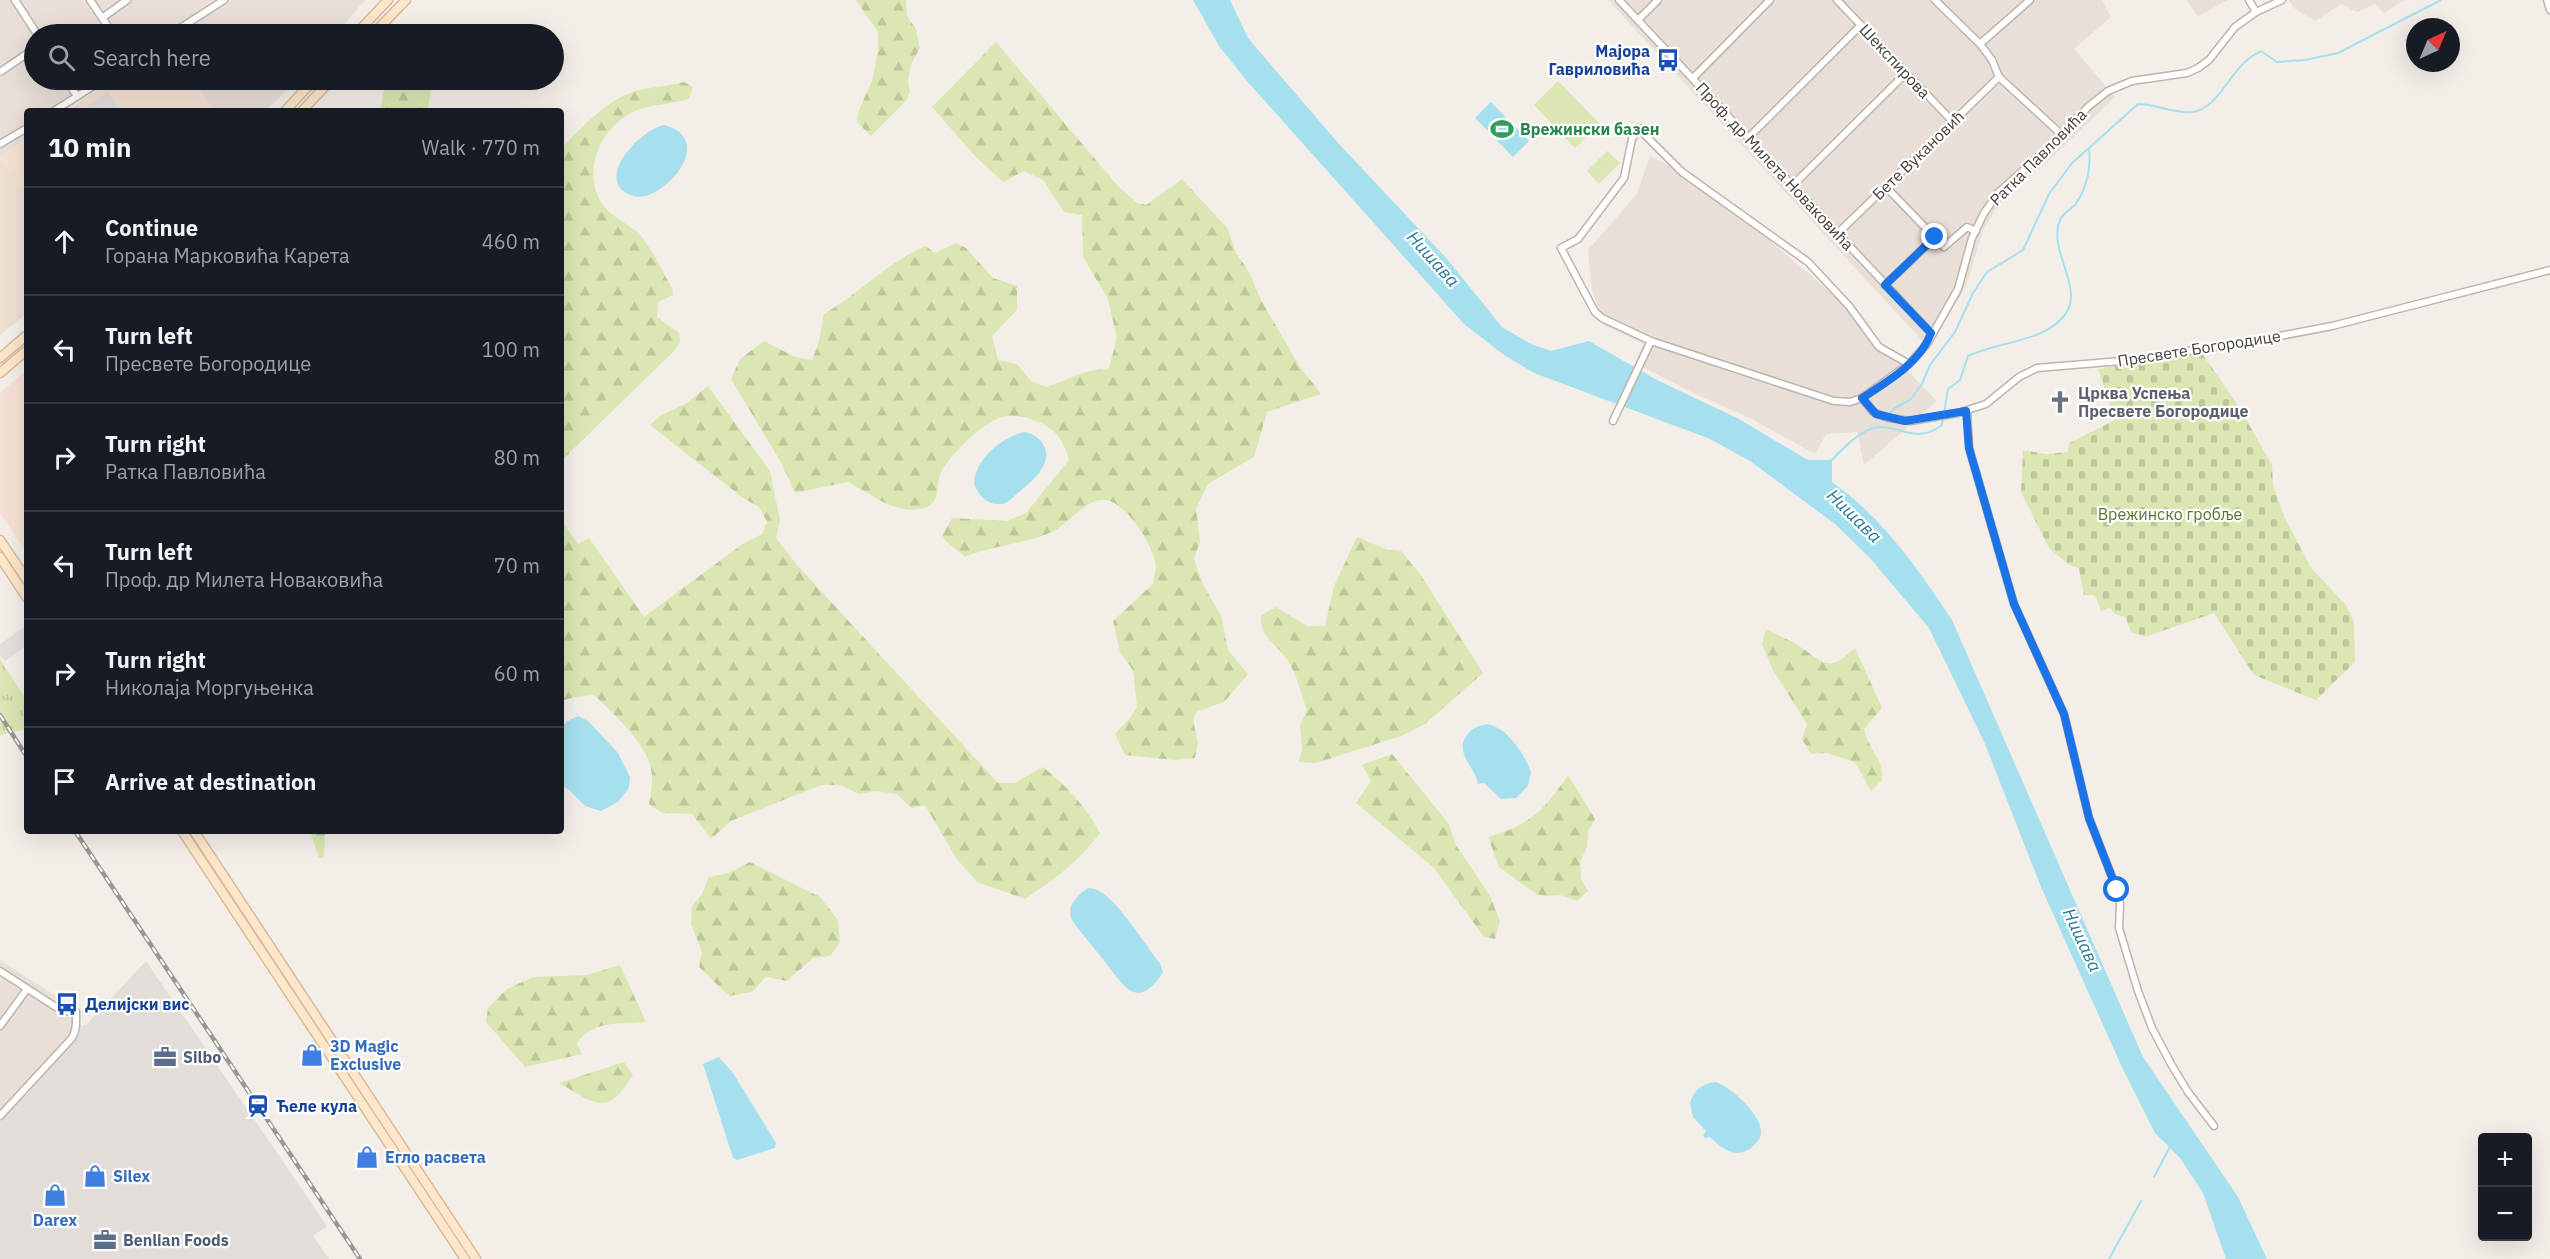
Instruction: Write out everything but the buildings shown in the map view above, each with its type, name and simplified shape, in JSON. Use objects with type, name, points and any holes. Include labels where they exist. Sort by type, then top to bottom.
[{"type":"main road","points":[[365,24],[388,0]]},
{"type":"main road","points":[[383,24],[406,0]]},
{"type":"main road","points":[[288,108],[305,90]]},
{"type":"main road","points":[[305,108],[322,90]]},
{"type":"main road","points":[[0,358],[24,338]]},
{"type":"main road","points":[[0,373],[24,353]]},
{"type":"main road","points":[[0,540],[24,576]]},
{"type":"main road","points":[[0,558],[24,594]]},
{"type":"main road","points":[[184,834],[465,1259]]},
{"type":"main road","points":[[196,834],[476,1259]]},
{"type":"street","points":[[15,0],[31,24]]},
{"type":"street","points":[[90,0],[106,24]]},
{"type":"street","points":[[102,18],[127,0]]},
{"type":"street","points":[[187,24],[224,0]]},
{"type":"street","name":"Проф. др Милета Новаковића","points":[[1619,0],[1931,333]]},
{"type":"street","points":[[1638,20],[1658,0]]},
{"type":"street","points":[[1692,78],[1770,0]]},
{"type":"street","name":"Шекспирова","points":[[1837,0],[1953,122]]},
{"type":"street","points":[[1935,0],[1980,44],[1992,60],[1999,77],[2062,135]]},
{"type":"street","points":[[1980,44],[2031,0]]},
{"type":"street","points":[[2249,0],[2256,12]]},
{"type":"street","name":"Ратка Павловића","points":[[1862,398],[1909,364],[1928,344],[1931,333],[1958,289],[1984,213],[1999,192],[2062,135],[2089,106],[2108,91],[2132,81],[2187,73],[2198,68],[2209,60],[2235,27],[2256,12],[2282,0]]},
{"type":"street","points":[[2547,0],[2550,10]]},
{"type":"street","points":[[1749,138],[1861,25]]},
{"type":"street","points":[[0,72],[24,56]]},
{"type":"street","points":[[1793,185],[1906,73]]},
{"type":"street","name":"Бете Вукановић","points":[[1838,233],[1999,77]]},
{"type":"street","points":[[73,90],[77,96]]},
{"type":"street","points":[[59,108],[87,90]]},
{"type":"street","points":[[1862,398],[1840,402],[1824,398],[1651,341],[1602,318],[1595,312],[1561,248],[1578,239],[1624,178],[1635,132],[1638,128],[1645,129],[1645,135],[1682,172],[1808,262],[1849,306],[1879,347],[1909,364]]},
{"type":"street","points":[[0,144],[24,130]]},
{"type":"street","points":[[1886,187],[1944,247],[1967,227],[1976,231]]},
{"type":"street","points":[[1885,285],[1935,237]]},
{"type":"street","name":"Пресвете Богородице","points":[[1862,398],[1873,412],[1886,418],[1911,421],[1966,411],[1986,404],[2019,377],[2037,368],[2133,360],[2284,335],[2343,323],[2550,270]]},
{"type":"street","points":[[1614,421],[1651,341]]},
{"type":"street","points":[[1966,411],[1969,448],[2014,604],[2064,714],[2089,818],[2117,890],[2120,904],[2119,928],[2138,991],[2152,1028],[2172,1064],[2188,1092],[2214,1126]]},
{"type":"street","points":[[0,971],[62,1011],[76,1012],[75,1032],[72,1038],[0,1116]]},
{"type":"street","points":[[0,1026],[27,989]]},
{"type":"shaded area","points":[[0,0],[365,0],[345,24],[24,24],[24,90],[94,90],[68,108],[24,108],[24,140],[0,157]]},
{"type":"shaded area","points":[[1608,0],[2102,0],[2111,17],[2074,49],[2115,97],[2047,162],[2001,201],[1983,230],[1966,286],[1929,348]]},
{"type":"shaded area","points":[[2186,0],[2228,0],[2198,16]]},
{"type":"shaded area","points":[[2289,0],[2405,0],[2384,13],[2375,4],[2357,12],[2341,4],[2315,21],[2294,8]]},
{"type":"shaded area","points":[[97,90],[200,90],[212,108],[71,108]]},
{"type":"shaded area","points":[[200,90],[287,90],[268,108],[212,108]]},
{"type":"shaded area","points":[[108,92],[119,108],[84,108]]},
{"type":"shaded area","points":[[24,140],[24,192],[0,157]]},
{"type":"shaded area","points":[[1650,156],[1672,167],[1763,235],[1831,293],[1937,401],[1864,465],[1857,432],[1826,434],[1815,454],[1748,417],[1689,391],[1635,363],[1643,344],[1604,325],[1592,290],[1588,250],[1637,194]]},
{"type":"shaded area","points":[[0,157],[24,192],[24,315],[0,335]]},
{"type":"shaded area","points":[[24,373],[24,549],[0,513],[0,393]]},
{"type":"shaded area","points":[[24,627],[24,647],[5,661],[0,655],[0,644]]},
{"type":"shaded area","points":[[0,960],[59,998],[81,1026],[0,1115]]},
{"type":"shaded area","points":[[146,961],[327,1226],[313,1236],[329,1259],[0,1259],[0,1116],[81,1026],[86,1025]]},
{"type":"green space","points":[[856,0],[906,0],[907,16],[916,29],[920,48],[911,64],[908,80],[910,92],[906,101],[871,136],[857,122],[858,112],[872,81],[878,52],[878,32]]},
{"type":"green space","points":[[996,42],[1117,185],[1137,203],[1146,205],[1182,179],[1228,229],[1236,253],[1248,270],[1261,300],[1300,367],[1321,394],[1267,412],[1254,457],[1208,484],[1196,509],[1200,541],[1194,559],[1203,585],[1221,615],[1228,650],[1248,674],[1224,702],[1196,712],[1193,720],[1198,742],[1195,758],[1175,760],[1125,755],[1115,734],[1137,707],[1133,670],[1120,652],[1113,621],[1153,584],[1156,567],[1153,553],[1143,534],[1120,507],[1112,502],[1097,501],[1083,508],[1050,533],[965,557],[942,535],[952,518],[1007,521],[1026,513],[1069,460],[1063,444],[1053,430],[1022,417],[1004,417],[992,422],[968,440],[947,463],[940,475],[934,502],[924,508],[904,509],[884,503],[848,482],[795,493],[782,464],[731,379],[740,359],[764,341],[795,357],[812,360],[818,345],[824,314],[912,253],[926,246],[935,253],[956,243],[966,248],[993,278],[1017,286],[1017,310],[992,336],[998,360],[1017,364],[1031,381],[1047,387],[1085,372],[1109,368],[1117,338],[1108,299],[1083,257],[1082,215],[1064,212],[1043,180],[1024,171],[1003,182],[976,157],[932,107]]},
{"type":"green space","points":[[1558,81],[1600,124],[1575,148],[1534,105]]},
{"type":"green space","points":[[684,82],[693,87],[689,99],[635,111],[623,118],[604,138],[594,164],[594,178],[596,191],[602,204],[611,214],[641,236],[672,288],[673,295],[658,302],[657,317],[679,333],[680,342],[674,351],[564,458],[564,146],[606,106],[639,90]]},
{"type":"green space","points":[[384,90],[431,90],[428,108],[381,108]]},
{"type":"green space","points":[[1607,151],[1620,163],[1599,184],[1587,171]]},
{"type":"green space","name":"Врежинско гробље","points":[[2201,352],[2238,405],[2272,465],[2273,486],[2285,518],[2311,568],[2346,605],[2354,622],[2355,662],[2316,700],[2254,675],[2214,613],[2145,637],[2131,632],[2125,617],[2115,614],[2110,608],[2101,611],[2095,595],[2084,595],[2079,569],[2068,564],[2049,548],[2021,492],[2023,450],[2046,454],[2068,452],[2069,443],[2115,420],[2098,369]]},
{"type":"green space","points":[[708,386],[770,471],[780,520],[776,538],[797,565],[998,783],[1014,783],[1043,767],[1075,797],[1089,814],[1100,833],[1075,861],[1056,877],[1025,899],[977,882],[956,858],[925,805],[911,808],[897,794],[875,791],[859,794],[840,785],[821,785],[731,821],[711,839],[692,814],[662,813],[649,804],[652,777],[651,766],[645,752],[625,726],[594,695],[564,700],[564,524],[578,544],[589,538],[644,617],[744,543],[762,534],[767,522],[759,507],[743,498],[650,425],[661,415],[687,403]]},
{"type":"green space","points":[[1357,537],[1388,550],[1401,551],[1420,574],[1483,673],[1425,724],[1401,736],[1316,763],[1299,762],[1302,749],[1300,726],[1307,710],[1293,669],[1265,634],[1261,615],[1276,607],[1307,626],[1325,626],[1334,586]]},
{"type":"green space","points":[[1766,629],[1827,663],[1838,661],[1855,648],[1882,708],[1864,729],[1882,772],[1882,780],[1871,791],[1855,762],[1827,753],[1811,754],[1802,739],[1807,724],[1773,670],[1762,645]]},
{"type":"green space","points":[[0,659],[24,696],[24,730],[0,735]]},
{"type":"green space","points":[[1392,754],[1449,824],[1456,845],[1490,896],[1500,921],[1495,939],[1484,937],[1434,868],[1356,803],[1371,781],[1362,765]]},
{"type":"green space","points":[[1568,775],[1595,819],[1588,831],[1587,847],[1580,862],[1581,879],[1588,891],[1577,901],[1560,895],[1536,894],[1499,867],[1488,837],[1515,827],[1535,815]]},
{"type":"green space","points":[[311,834],[325,834],[324,857],[319,858]]},
{"type":"green space","points":[[750,862],[820,897],[838,920],[840,943],[830,956],[813,958],[787,981],[766,977],[752,992],[729,996],[699,967],[702,952],[691,924],[692,906],[702,894],[709,877],[729,873]]},
{"type":"green space","points":[[620,965],[646,1022],[607,1025],[590,1031],[577,1044],[582,1054],[525,1067],[486,1022],[488,1008],[507,989],[533,977],[587,975]]},
{"type":"green space","points":[[624,1062],[633,1075],[624,1089],[608,1102],[592,1101],[559,1083]]},
{"type":"water","name":"Нишава","points":[[1193,0],[1230,0],[1248,38],[1339,144],[1448,260],[1502,327],[1531,344],[1551,351],[1589,341],[1657,380],[1737,418],[1808,460],[1832,460],[1832,482],[1867,512],[1898,545],[1952,620],[2143,1057],[2238,1197],[2267,1259],[2226,1259],[2203,1193],[2180,1158],[2155,1133],[2121,1065],[2041,887],[1985,744],[1929,628],[1869,557],[1835,524],[1750,461],[1710,439],[1534,373],[1504,355],[1464,324],[1246,80],[1219,46]]},
{"type":"water","name":"Врежински базен","points":[[1491,102],[1529,141],[1513,157],[1475,118]]},
{"type":"water","points":[[664,125],[680,133],[687,144],[686,156],[680,169],[657,191],[644,196],[633,196],[621,189],[617,180],[618,169],[623,157],[643,136]]},
{"type":"water","points":[[1024,432],[1040,440],[1045,448],[1045,462],[1036,476],[1006,502],[997,504],[988,502],[981,496],[974,484],[979,466],[999,444]]},
{"type":"water","points":[[578,716],[588,721],[618,753],[630,777],[629,788],[618,802],[601,811],[585,806],[564,787],[564,725]]},
{"type":"water","points":[[1488,724],[1509,736],[1524,757],[1531,772],[1528,786],[1516,798],[1501,799],[1484,783],[1478,784],[1464,754],[1463,742],[1471,730]]},
{"type":"water","points":[[1088,888],[1107,896],[1117,906],[1160,963],[1163,972],[1145,991],[1137,993],[1123,984],[1072,920],[1070,910],[1072,905]]},
{"type":"water","points":[[719,1057],[733,1073],[776,1143],[775,1148],[737,1160],[733,1158],[703,1064]]},
{"type":"water","points":[[1716,1082],[1745,1103],[1757,1119],[1761,1135],[1748,1150],[1731,1152],[1710,1137],[1705,1138],[1703,1136],[1706,1131],[1693,1117],[1690,1103],[1694,1094],[1699,1088]]},
{"type":"waterway","points":[[1831,461],[1854,438],[1871,429],[1880,427],[1922,434],[1942,425],[1948,389],[1960,380],[1968,356],[2032,337],[2055,325],[2064,316],[2070,305],[2071,293],[2058,243],[2057,230],[2061,218],[2075,205],[2083,192],[2089,170],[2089,148],[2138,104],[2186,112],[2201,110],[2209,105],[2246,61],[2261,51],[2277,62],[2305,60],[2338,53],[2441,0]]},
{"type":"waterway","points":[[1888,415],[1895,408],[1910,400],[1922,384],[1930,365],[1955,332],[1973,293],[1987,272],[2023,250],[2049,194],[2072,163],[2089,148]]},
{"type":"waterway","points":[[2154,1177],[2171,1145]]},
{"type":"waterway","points":[[2109,1259],[2141,1201]]},
{"type":"railway","points":[[0,715],[24,752]]},
{"type":"railway","points":[[77,834],[360,1259]]},
{"type":"place","name":"Мајора Гавриловића","points":[[1668,60]]},
{"type":"place","name":"Врежински базен","points":[[1502,129]]},
{"type":"place","name":"Црква Успења Пресвете Богородице","points":[[2060,402]]},
{"type":"place","name":"Делијски вис","points":[[67,1004]]},
{"type":"place","name":"3D Magic Exclusive","points":[[312,1055]]},
{"type":"place","name":"Silbo","points":[[165,1057]]},
{"type":"place","name":"Ћеле кула","points":[[258,1106]]},
{"type":"place","name":"Егло расвета","points":[[367,1157]]},
{"type":"place","name":"Silex","points":[[95,1176]]},
{"type":"place","name":"Darex","points":[[55,1195]]},
{"type":"place","name":"Benlian Foods","points":[[105,1240]]},
{"type":"route","points":[[1935,237],[1885,285],[1931,333],[1928,344],[1909,364],[1862,398],[1869,409],[1876,414],[1905,421],[1966,411],[1969,448],[2014,604],[2021,624],[2064,714],[2089,818],[2117,890]]}]
